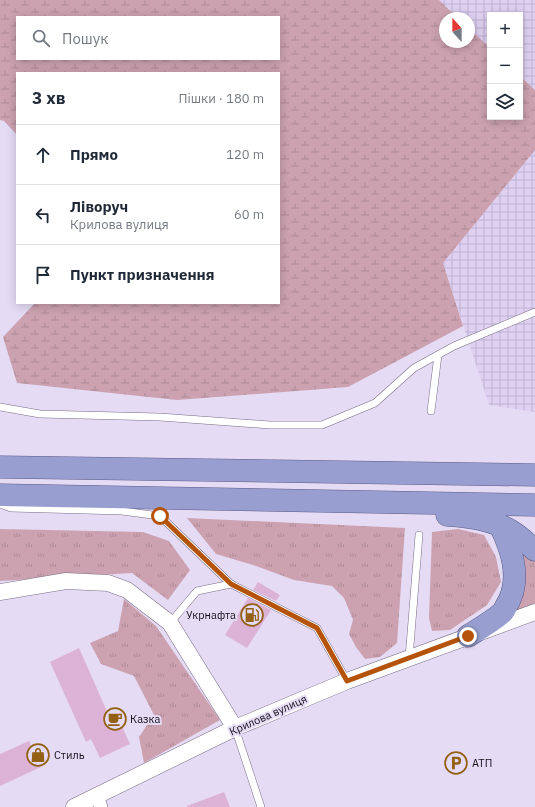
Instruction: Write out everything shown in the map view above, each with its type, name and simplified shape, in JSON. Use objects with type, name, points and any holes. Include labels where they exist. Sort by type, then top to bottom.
[{"type":"highway","points":[[0,467],[535,475]]},
{"type":"highway","points":[[0,495],[535,505]]},
{"type":"highway","points":[[309,501],[357,512],[460,516],[500,525],[521,537],[535,550]]},
{"type":"highway","points":[[468,636],[504,611],[511,596],[515,578],[514,561],[508,542],[500,525]]},
{"type":"street","points":[[0,592],[66,581],[108,583],[127,590],[170,623],[236,728]]},
{"type":"street","name":"Крилова вулиця","points":[[74,807],[99,801],[236,728],[347,681],[535,612]]},
{"type":"lane","points":[[0,407],[40,414],[160,417],[270,425],[322,425],[375,403],[414,368],[454,346],[535,312]]},
{"type":"lane","points":[[431,411],[438,355]]},
{"type":"lane","points":[[0,504],[11,508],[122,511],[160,516],[231,584],[317,628],[347,681]]},
{"type":"lane","points":[[409,658],[419,535]]},
{"type":"lane","points":[[170,623],[197,591],[231,584]]},
{"type":"lane","points":[[236,728],[261,807]]},
{"type":"shaded area","points":[[439,0],[535,0],[535,90],[523,79],[523,12],[487,12],[487,45],[475,34],[475,12],[452,12]]},
{"type":"shaded area","points":[[535,150],[535,412],[489,405],[443,263]]},
{"type":"green space","points":[[0,0],[439,0],[452,12],[439,12],[439,48],[475,48],[475,34],[487,45],[487,120],[523,120],[523,79],[535,90],[535,150],[443,263],[463,326],[348,387],[177,400],[17,383],[3,337],[34,304],[280,304],[280,72],[16,72],[16,134],[4,121],[0,120]]},
{"type":"green space","points":[[187,518],[405,528],[397,643],[380,657],[365,659],[349,634],[353,620],[344,598],[332,586],[294,580],[253,565],[216,554]]},
{"type":"green space","points":[[0,529],[143,532],[169,541],[190,570],[168,600],[132,573],[0,581]]},
{"type":"green space","points":[[458,529],[484,535],[496,557],[501,582],[487,605],[450,630],[432,631],[429,618],[432,532]]},
{"type":"green space","points":[[523,553],[535,560],[535,603],[511,613]]},
{"type":"green space","points":[[124,599],[156,626],[220,720],[144,763],[139,737],[154,715],[134,676],[101,664],[90,643],[118,631]]},
{"type":"building","points":[[258,582],[280,595],[276,601],[253,590]]},
{"type":"building","name":"Укрнафта","points":[[248,598],[271,610],[247,648],[225,635]]},
{"type":"building","points":[[79,648],[113,725],[120,722],[130,744],[100,758],[91,739],[86,742],[50,662]]},
{"type":"building","points":[[29,741],[41,767],[0,786],[0,754]]},
{"type":"building","points":[[224,792],[230,807],[187,807],[187,806]]},
{"type":"place","name":"Укрнафта","points":[[252,615]]},
{"type":"place","name":"Казка","points":[[115,719]]},
{"type":"place","name":"Стиль","points":[[38,755]]},
{"type":"place","name":"АТП","points":[[456,763]]},
{"type":"route","points":[[160,516],[231,584],[317,628],[347,681],[468,636]]}]
